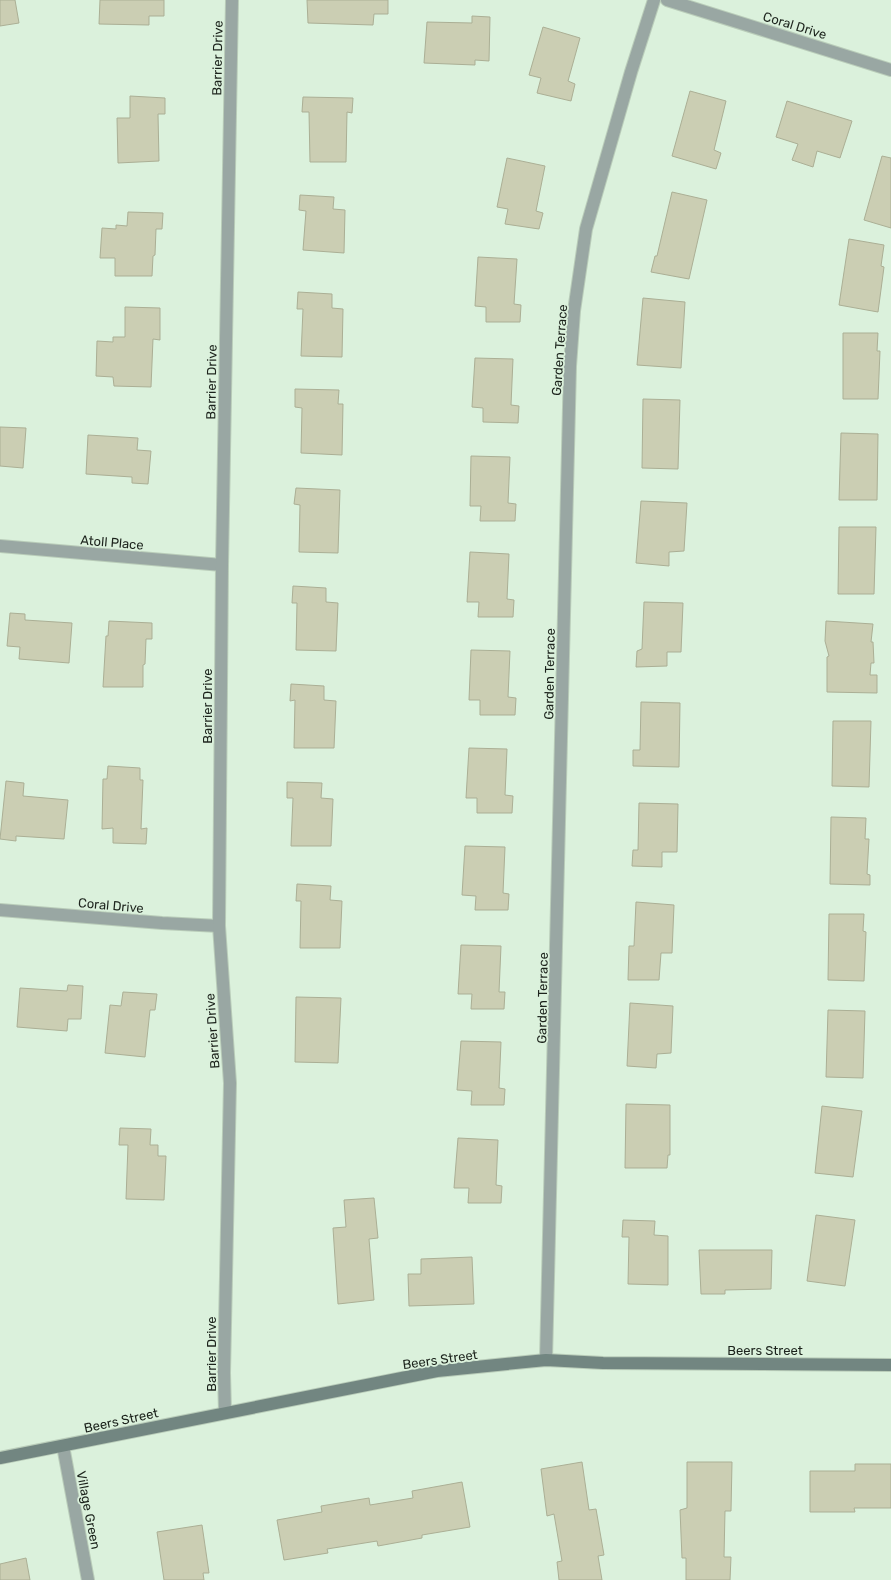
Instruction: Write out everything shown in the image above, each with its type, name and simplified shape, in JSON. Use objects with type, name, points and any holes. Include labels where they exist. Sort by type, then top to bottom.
[{"type":"street","name":"Barrier Drive","points":[[225,1412],[224,1372],[230,1083],[219,926],[222,566],[232,0]]},
{"type":"street","name":"Garden Terrace","points":[[546,1360],[570,366],[574,311],[586,228],[631,72],[654,0]]},
{"type":"street","name":"Coral Drive","points":[[667,0],[891,70]]},
{"type":"street","name":"Atoll Place","points":[[0,546],[222,566]]},
{"type":"street","name":"Coral Drive","points":[[0,910],[219,926]]},
{"type":"street","name":"Beers Street","points":[[0,1458],[225,1412],[438,1371],[546,1360],[603,1363],[891,1365]]},
{"type":"street","name":"Village Green","points":[[63,1446],[88,1580]]},
{"type":"building","points":[[0,0],[15,0],[19,23],[0,26]]},
{"type":"building","points":[[100,0],[164,0],[164,16],[149,16],[149,25],[99,24]]},
{"type":"building","points":[[307,0],[388,0],[388,14],[374,14],[373,25],[308,23]]},
{"type":"building","points":[[472,16],[490,17],[489,61],[475,60],[475,65],[424,63],[427,22],[472,23]]},
{"type":"building","points":[[543,27],[580,38],[568,81],[575,84],[571,101],[537,93],[541,78],[529,75]]},
{"type":"building","points":[[690,91],[726,101],[714,150],[721,153],[716,169],[672,156]]},
{"type":"building","points":[[130,96],[165,98],[165,114],[158,114],[159,161],[118,163],[117,118],[130,118]]},
{"type":"building","points":[[303,97],[353,98],[352,113],[347,112],[346,162],[310,162],[309,112],[302,112]]},
{"type":"building","points":[[787,101],[852,121],[840,158],[817,151],[813,167],[792,160],[798,144],[776,137]]},
{"type":"building","points":[[882,156],[891,158],[891,228],[864,220]]},
{"type":"building","points":[[507,158],[545,166],[536,211],[543,213],[539,229],[505,224],[508,209],[497,207]]},
{"type":"building","points":[[672,192],[707,200],[689,279],[651,272],[655,256],[657,256]]},
{"type":"building","points":[[300,195],[334,197],[333,209],[345,210],[344,253],[303,250],[306,211],[299,210]]},
{"type":"building","points":[[128,212],[163,213],[162,229],[156,229],[155,255],[153,256],[152,276],[115,276],[115,258],[100,258],[102,228],[116,229],[116,225],[127,226]]},
{"type":"building","points":[[849,239],[884,245],[881,266],[884,267],[878,312],[839,305]]},
{"type":"building","points":[[478,257],[517,259],[514,304],[521,305],[520,322],[486,322],[486,307],[475,306]]},
{"type":"building","points":[[298,292],[332,294],[332,308],[343,309],[342,357],[301,356],[303,309],[297,309]]},
{"type":"building","points":[[643,298],[685,302],[681,368],[637,365]]},
{"type":"building","points":[[125,307],[160,308],[160,340],[153,339],[151,387],[114,386],[113,377],[96,376],[97,341],[113,342],[113,337],[125,337]]},
{"type":"building","points":[[843,333],[878,333],[877,351],[880,351],[878,399],[843,399]]},
{"type":"building","points":[[475,358],[513,359],[511,405],[519,406],[518,423],[483,422],[483,408],[472,407]]},
{"type":"building","points":[[295,389],[339,390],[338,404],[343,404],[342,455],[301,453],[302,408],[295,407]]},
{"type":"building","points":[[643,399],[680,400],[678,469],[642,468]]},
{"type":"building","points":[[0,427],[26,428],[23,468],[0,466]]},
{"type":"building","points":[[841,433],[878,434],[877,500],[839,500]]},
{"type":"building","points":[[88,435],[138,438],[137,450],[151,451],[148,484],[132,483],[132,477],[86,474]]},
{"type":"building","points":[[471,456],[510,457],[508,503],[516,504],[515,521],[480,521],[481,506],[470,506]]},
{"type":"building","points":[[296,488],[340,490],[338,553],[299,552],[300,505],[294,504]]},
{"type":"building","points":[[641,501],[687,503],[684,551],[669,552],[669,566],[636,563]]},
{"type":"building","points":[[839,527],[876,527],[874,594],[838,594]]},
{"type":"building","points":[[470,552],[509,554],[507,599],[514,600],[513,617],[478,617],[479,602],[467,602]]},
{"type":"building","points":[[293,586],[326,588],[326,602],[338,603],[336,651],[296,650],[297,603],[292,603]]},
{"type":"building","points":[[644,602],[683,603],[681,652],[667,652],[667,666],[636,667],[637,651],[642,649]]},
{"type":"building","points":[[10,613],[25,614],[25,620],[72,623],[69,663],[19,659],[20,647],[7,646]]},
{"type":"building","points":[[109,621],[152,623],[152,639],[146,639],[145,664],[143,665],[143,687],[103,687],[106,636],[108,636]]},
{"type":"building","points":[[826,621],[873,624],[871,642],[873,642],[874,663],[871,663],[870,675],[877,675],[877,693],[827,692],[827,657],[829,656],[825,641]]},
{"type":"building","points":[[471,650],[510,651],[508,697],[516,698],[515,715],[480,715],[480,700],[469,700]]},
{"type":"building","points":[[291,684],[324,686],[324,700],[336,701],[334,748],[294,748],[295,700],[290,701]]},
{"type":"building","points":[[641,702],[680,703],[679,767],[633,766],[633,750],[640,750]]},
{"type":"building","points":[[833,721],[871,721],[869,787],[832,786]]},
{"type":"building","points":[[469,748],[507,749],[505,795],[513,796],[512,813],[477,813],[477,798],[466,798]]},
{"type":"building","points":[[108,766],[140,768],[140,780],[143,780],[141,829],[147,828],[146,844],[113,843],[113,828],[102,829],[103,779],[107,779]]},
{"type":"building","points":[[6,781],[24,783],[23,796],[68,800],[64,839],[16,836],[16,841],[0,839]]},
{"type":"building","points":[[287,782],[322,783],[321,798],[333,799],[331,846],[291,846],[293,798],[287,798]]},
{"type":"building","points":[[639,803],[678,804],[677,852],[662,852],[662,867],[632,866],[633,850],[638,850]]},
{"type":"building","points":[[831,817],[866,818],[865,839],[869,839],[867,874],[870,875],[870,885],[830,884]]},
{"type":"building","points":[[465,846],[505,847],[503,893],[509,894],[508,910],[475,910],[476,896],[462,895]]},
{"type":"building","points":[[297,884],[331,886],[330,900],[342,901],[340,948],[300,948],[301,901],[296,901]]},
{"type":"building","points":[[636,902],[674,905],[672,953],[661,953],[659,980],[628,980],[629,946],[634,946]]},
{"type":"building","points":[[829,914],[864,914],[863,931],[866,932],[864,981],[828,980]]},
{"type":"building","points":[[461,945],[501,946],[499,992],[505,992],[504,1009],[471,1009],[472,994],[458,994]]},
{"type":"building","points":[[68,985],[83,986],[81,1019],[68,1019],[67,1031],[17,1027],[20,988],[67,991]]},
{"type":"building","points":[[123,992],[157,994],[155,1010],[150,1010],[145,1057],[105,1053],[110,1005],[121,1006]]},
{"type":"building","points":[[296,997],[341,998],[338,1063],[295,1062]]},
{"type":"building","points":[[630,1003],[673,1006],[671,1053],[657,1054],[656,1068],[627,1066]]},
{"type":"building","points":[[828,1010],[865,1011],[863,1078],[826,1077]]},
{"type":"building","points":[[461,1041],[501,1042],[499,1088],[505,1089],[504,1105],[471,1105],[472,1091],[457,1090]]},
{"type":"building","points":[[626,1104],[670,1105],[670,1155],[668,1155],[667,1168],[625,1168]]},
{"type":"building","points":[[822,1106],[862,1111],[853,1177],[815,1173]]},
{"type":"building","points":[[120,1128],[151,1129],[150,1145],[158,1145],[158,1156],[166,1156],[164,1200],[126,1199],[128,1145],[119,1145]]},
{"type":"building","points":[[458,1138],[498,1140],[496,1185],[502,1186],[501,1203],[468,1203],[469,1188],[454,1188]]},
{"type":"building","points":[[374,1198],[378,1238],[369,1239],[374,1300],[338,1304],[333,1228],[346,1227],[344,1200]]},
{"type":"building","points":[[816,1215],[855,1220],[845,1286],[807,1281]]},
{"type":"building","points":[[623,1220],[655,1221],[654,1235],[668,1236],[668,1285],[628,1284],[629,1237],[622,1237]]},
{"type":"building","points":[[699,1250],[772,1250],[771,1289],[725,1290],[725,1294],[701,1294]]},
{"type":"building","points":[[472,1257],[474,1304],[409,1306],[408,1274],[421,1274],[421,1259]]},
{"type":"building","points":[[582,1462],[589,1510],[596,1509],[604,1555],[598,1556],[602,1580],[559,1580],[557,1562],[562,1561],[554,1514],[547,1516],[541,1469]]},
{"type":"building","points":[[687,1462],[732,1462],[731,1511],[725,1511],[724,1557],[731,1557],[730,1580],[686,1580],[686,1558],[682,1558],[680,1510],[687,1508]]},
{"type":"building","points":[[855,1464],[891,1464],[891,1508],[854,1508],[855,1512],[810,1512],[810,1471],[855,1471]]},
{"type":"building","points":[[462,1482],[470,1527],[422,1535],[422,1538],[378,1546],[377,1541],[327,1549],[328,1553],[284,1560],[277,1520],[322,1512],[321,1506],[369,1498],[370,1505],[413,1498],[412,1491]]},
{"type":"building","points":[[202,1525],[209,1573],[203,1573],[204,1580],[164,1580],[157,1532]]},
{"type":"building","points":[[26,1558],[30,1580],[0,1580],[0,1564]]}]
